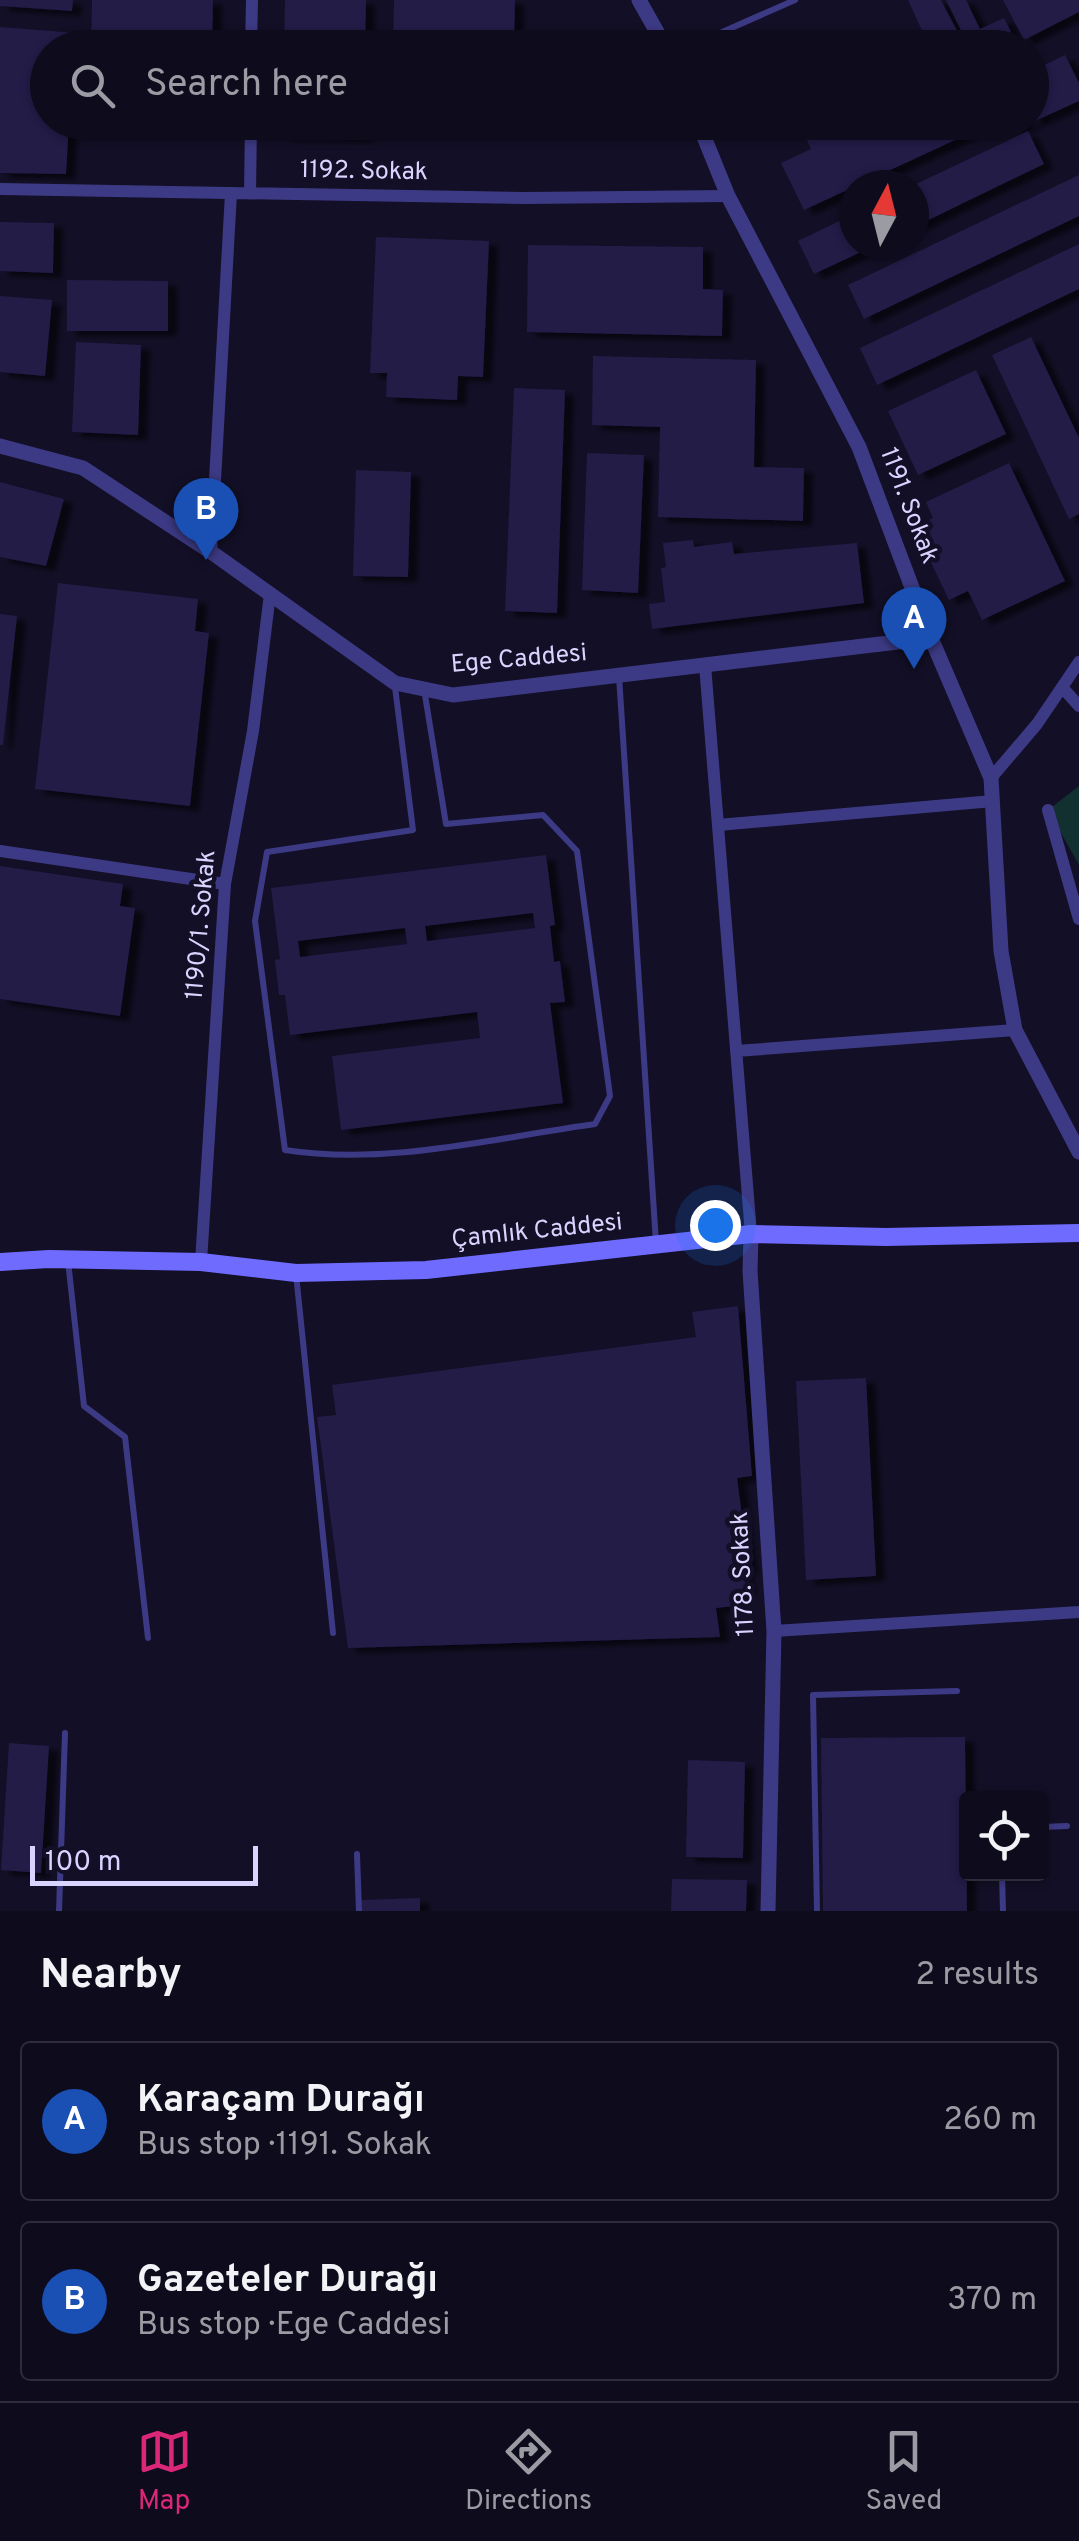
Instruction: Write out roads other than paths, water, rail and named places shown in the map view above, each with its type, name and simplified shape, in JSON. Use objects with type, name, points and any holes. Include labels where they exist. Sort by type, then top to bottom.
[{"type":"main road","name":"Çamlık Caddesi","points":[[0,1262],[201,1262],[296,1273],[426,1270],[751,1234],[1079,1232]]},
{"type":"street","points":[[252,0],[252,30]]},
{"type":"street","points":[[638,0],[656,30]]},
{"type":"street","points":[[250,193],[251,140]]},
{"type":"street","name":"1191. Sokak","points":[[705,140],[728,196],[859,447],[930,638],[992,778],[1002,951],[1015,1030],[1079,1152]]},
{"type":"street","name":"1192. Sokak","points":[[0,190],[524,198],[728,196]]},
{"type":"street","points":[[211,552],[231,193]]},
{"type":"street","name":"Ege Caddesi","points":[[0,446],[84,468],[211,552],[395,683],[454,695],[930,638]]},
{"type":"street","name":"1190/1. Sokak","points":[[201,1262],[225,884],[253,731],[270,594]]},
{"type":"street","points":[[992,778],[1037,724],[1079,662]]},
{"type":"street","points":[[705,665],[751,1234]]},
{"type":"street","points":[[1062,686],[1079,706]]},
{"type":"street","points":[[718,825],[993,801]]},
{"type":"street","points":[[1048,810],[1079,919]]},
{"type":"street","points":[[0,850],[225,884]]},
{"type":"street","points":[[736,1051],[1015,1030]]},
{"type":"street","name":"1178. Sokak","points":[[751,1234],[750,1271],[774,1631],[768,1911]]},
{"type":"street","points":[[774,1631],[1079,1612]]},
{"type":"lane","points":[[727,30],[795,0]]},
{"type":"lane","points":[[619,675],[656,1244]]},
{"type":"lane","points":[[395,683],[413,830],[268,852],[255,921],[285,1150],[314,1155],[380,1155],[595,1124],[610,1096],[577,851],[544,814],[446,824],[424,688]]},
{"type":"lane","points":[[68,1259],[84,1406],[125,1437],[148,1638]]},
{"type":"lane","points":[[296,1273],[334,1633]]},
{"type":"lane","points":[[817,1911],[813,1696],[958,1691]]},
{"type":"lane","points":[[59,1911],[65,1733]]},
{"type":"lane","points":[[1049,1826],[1067,1826]]},
{"type":"lane","points":[[357,1854],[359,1911]]},
{"type":"lane","points":[[1002,1881],[1003,1911]]},
{"type":"place","name":"Gazeteler Durağı","points":[[206,560]]},
{"type":"place","name":"Karaçam Durağı","points":[[914,669]]}]
